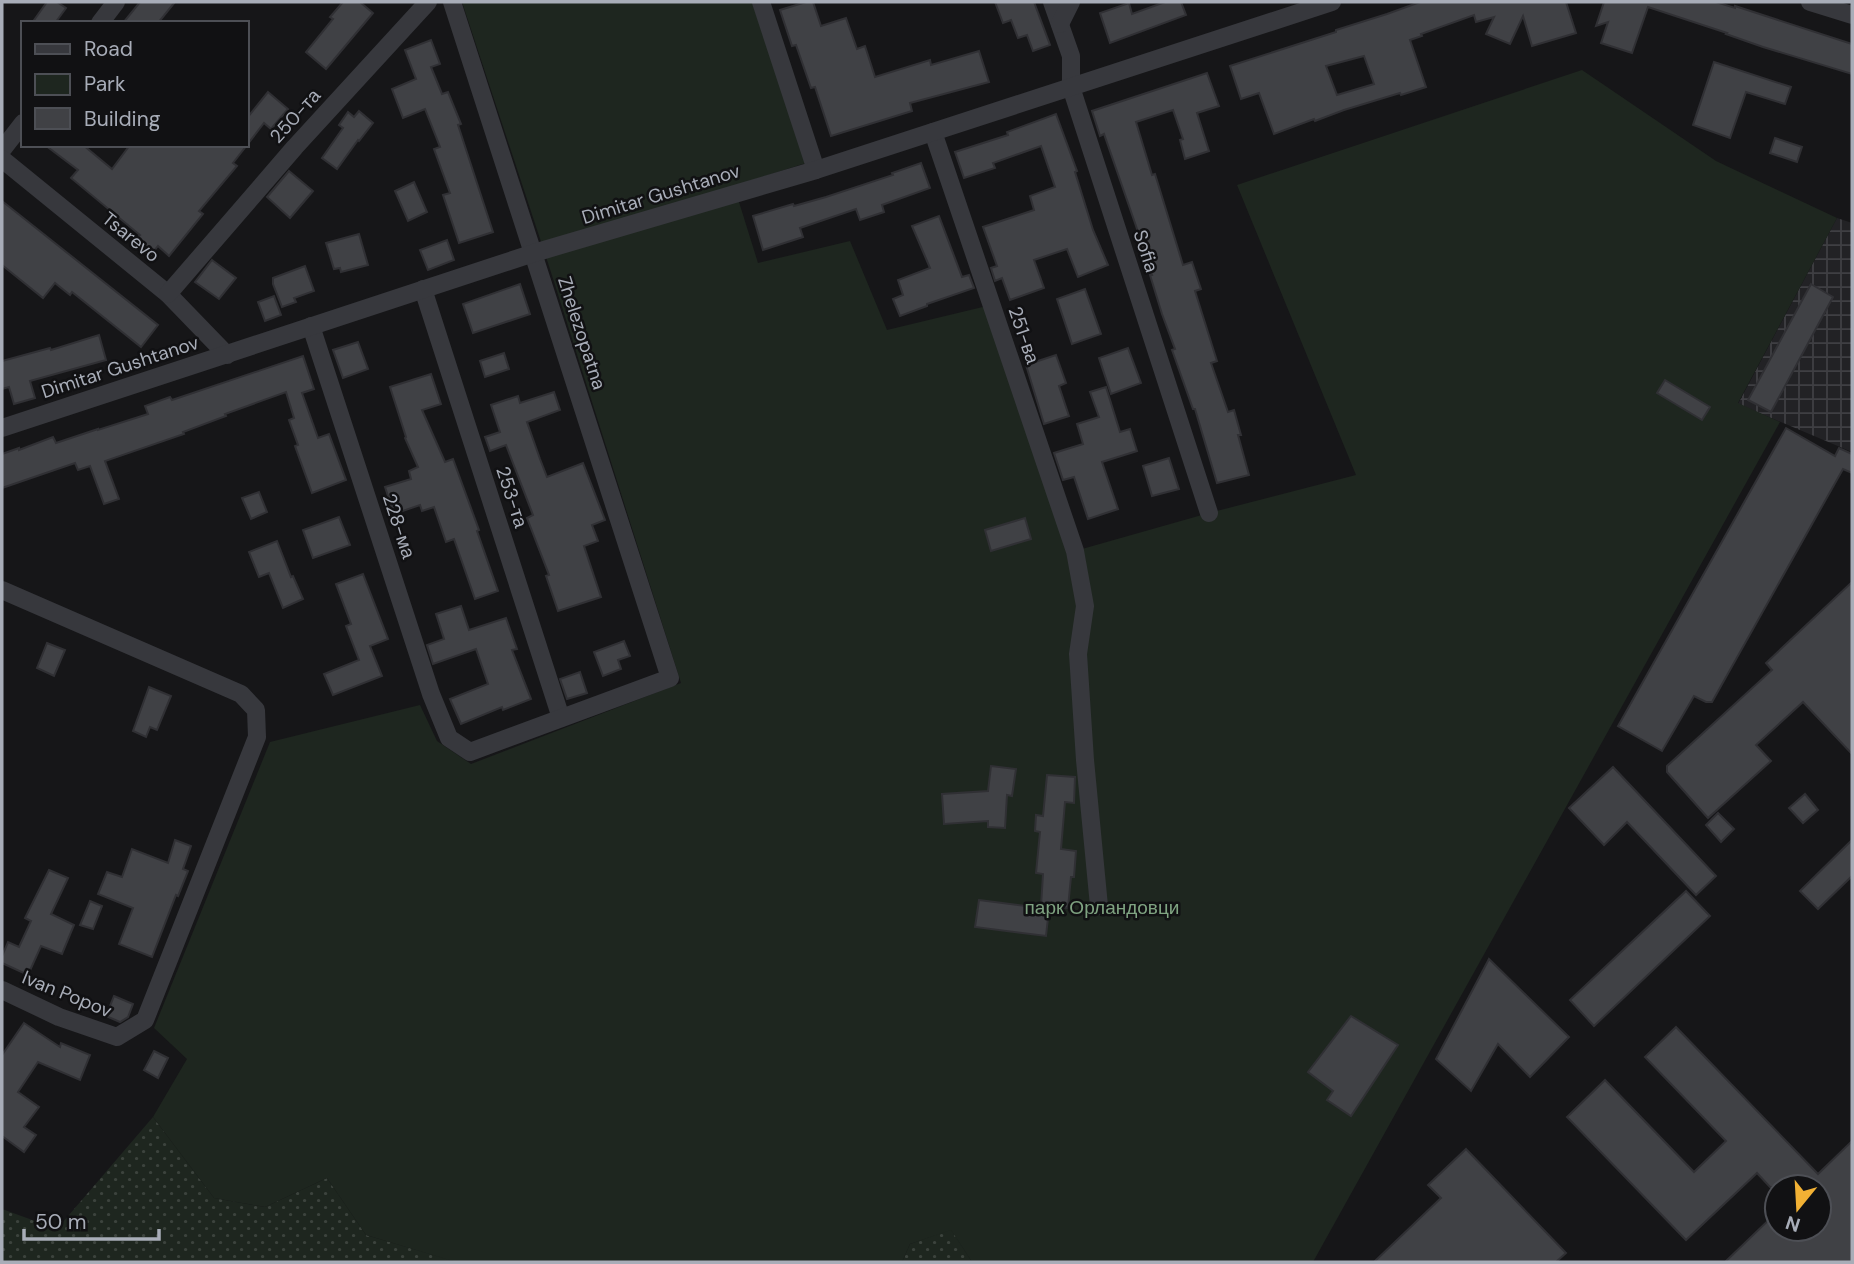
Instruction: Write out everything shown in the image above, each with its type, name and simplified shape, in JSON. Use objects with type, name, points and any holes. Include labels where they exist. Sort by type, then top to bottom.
[{"type":"street","points":[[102,21],[116,2]]},
{"type":"street","name":"250-та","points":[[168,294],[295,147],[428,2]]},
{"type":"street","name":"Zhelezopatna","points":[[452,2],[670,678],[561,718]]},
{"type":"street","points":[[761,2],[816,170]]},
{"type":"street","name":"Sofia","points":[[1052,2],[1071,56],[1071,87],[1209,513]]},
{"type":"street","points":[[1060,24],[1071,2]]},
{"type":"street","name":"Dimitar Gushtanov","points":[[2,428],[534,253],[816,170],[1332,2]]},
{"type":"street","points":[[1810,2],[1852,15]]},
{"type":"street","points":[[2,150],[21,126]]},
{"type":"street","name":"251-ва","points":[[933,132],[1075,551],[1085,606],[1078,654],[1099,906]]},
{"type":"street","name":"Tsarevo","points":[[2,159],[168,294],[227,355]]},
{"type":"street","name":"253-та","points":[[423,289],[561,718]]},
{"type":"street","name":"228-ма","points":[[312,326],[431,694],[449,738],[470,752],[561,718]]},
{"type":"street","name":"Ivan Popov","points":[[2,590],[241,694],[256,710],[257,737],[145,1020],[117,1037],[59,1017],[2,989]]},
{"type":"shaded area","points":[[1837,218],[1852,223],[1852,452],[1738,404]]},
{"type":"green space","name":"парк Орландовци","points":[[462,2],[752,2],[806,163],[734,186],[758,263],[850,241],[887,330],[991,305],[1075,551],[1356,475],[1237,185],[1582,70],[1716,161],[1837,218],[1738,403],[1780,422],[1313,1262],[972,1262],[951,1230],[910,1244],[902,1262],[456,1262],[366,1235],[327,1178],[265,1207],[214,1198],[153,1117],[187,1059],[154,1028],[270,742],[420,705],[437,741],[471,764],[681,683]]},
{"type":"green space","points":[[153,1117],[214,1198],[265,1207],[327,1178],[366,1235],[458,1262],[2,1262],[2,1209],[57,1229]]},
{"type":"green space","points":[[951,1229],[972,1262],[902,1262],[910,1244]]},
{"type":"building","points":[[47,2],[57,2],[66,8],[56,21],[33,21]]},
{"type":"building","points":[[140,2],[175,2],[160,21],[125,21]]},
{"type":"building","points":[[343,2],[360,2],[373,13],[326,69],[306,52]]},
{"type":"building","points":[[813,2],[821,26],[846,18],[857,49],[865,46],[875,77],[930,60],[931,65],[979,51],[989,82],[910,103],[912,111],[831,136],[815,87],[811,88],[796,45],[792,46],[780,10]]},
{"type":"building","points":[[995,2],[1034,2],[1050,45],[1033,51],[1027,35],[1018,38],[1011,20],[1003,23]]},
{"type":"building","points":[[1165,2],[1181,2],[1186,15],[1110,43],[1100,13],[1129,3],[1132,14]]},
{"type":"building","points":[[1420,2],[1566,2],[1576,33],[1532,46],[1523,16],[1510,44],[1486,34],[1494,17],[1476,22],[1474,15],[1410,40],[1426,87],[1315,121],[1314,119],[1274,134],[1259,93],[1241,99],[1230,66]],"holes":[[[1364,56],[1374,84],[1337,95],[1326,66]]]},
{"type":"building","points":[[1604,2],[1716,2],[1735,6],[1852,44],[1852,74],[1763,47],[1648,7],[1632,53],[1601,43],[1608,22],[1596,26]]},
{"type":"building","points":[[431,40],[440,64],[431,67],[442,94],[448,92],[461,124],[458,125],[493,232],[459,243],[443,195],[450,193],[434,149],[440,147],[425,109],[403,118],[392,89],[416,79],[405,50]]},
{"type":"building","points":[[1714,62],[1791,87],[1785,104],[1746,92],[1730,138],[1693,125]]},
{"type":"building","points":[[1207,73],[1219,106],[1197,113],[1209,151],[1185,159],[1180,140],[1183,139],[1173,110],[1136,122],[1183,265],[1192,262],[1201,289],[1195,291],[1217,361],[1211,363],[1228,412],[1234,410],[1241,435],[1238,435],[1249,475],[1217,483],[1195,409],[1172,350],[1175,349],[1136,226],[1104,134],[1100,136],[1092,111]]},
{"type":"building","points":[[268,92],[288,109],[271,129],[264,123],[248,144],[248,117]]},
{"type":"building","points":[[359,111],[373,123],[337,169],[322,158],[343,128],[339,125],[348,112],[354,117]]},
{"type":"building","points":[[1056,114],[1077,171],[1075,172],[1093,230],[1108,265],[1078,277],[1067,249],[1034,260],[1044,288],[1010,300],[1002,278],[995,281],[991,268],[997,266],[983,227],[1034,210],[1030,196],[1055,187],[1041,146],[993,163],[995,168],[964,178],[955,152],[1008,135],[1007,132]]},
{"type":"building","points":[[1775,138],[1802,147],[1797,162],[1770,153]]},
{"type":"building","points":[[48,147],[85,147],[112,169],[128,147],[245,147],[233,163],[237,166],[199,211],[203,214],[169,256],[158,246],[150,256],[134,242],[140,235],[71,178],[78,170]]},
{"type":"building","points":[[921,163],[930,188],[882,205],[884,212],[860,220],[856,209],[800,228],[803,237],[763,250],[753,216],[826,197]]},
{"type":"building","points":[[289,171],[313,191],[290,218],[267,197]]},
{"type":"building","points":[[414,182],[427,212],[408,221],[395,191]]},
{"type":"building","points":[[2,201],[158,325],[141,347],[72,292],[70,295],[55,283],[43,298],[2,265]]},
{"type":"building","points":[[939,216],[962,277],[969,275],[974,288],[900,316],[893,299],[903,295],[898,280],[930,268],[912,226]]},
{"type":"building","points":[[359,234],[368,265],[341,272],[340,268],[334,269],[326,243]]},
{"type":"building","points":[[447,240],[454,260],[428,270],[420,250]]},
{"type":"building","points":[[212,260],[236,278],[219,299],[195,282]]},
{"type":"building","points":[[305,266],[314,291],[294,298],[296,302],[282,307],[273,278]]},
{"type":"building","points":[[520,284],[530,314],[473,333],[463,304]]},
{"type":"building","points":[[1811,284],[1833,297],[1771,412],[1748,400]]},
{"type":"building","points":[[1085,289],[1101,334],[1072,344],[1057,299]]},
{"type":"building","points":[[274,296],[281,315],[265,321],[258,302]]},
{"type":"building","points":[[99,335],[106,360],[30,381],[35,398],[14,404],[9,387],[2,389],[2,361]]},
{"type":"building","points":[[358,342],[368,369],[343,378],[333,350]]},
{"type":"building","points":[[1128,348],[1141,383],[1111,394],[1099,358]]},
{"type":"building","points":[[504,353],[509,369],[485,377],[480,361]]},
{"type":"building","points":[[1056,355],[1066,383],[1059,386],[1069,416],[1044,424],[1026,365]]},
{"type":"building","points":[[303,356],[314,389],[302,393],[318,438],[329,434],[346,480],[312,493],[295,446],[298,445],[289,420],[294,418],[286,392],[225,414],[226,416],[183,432],[184,434],[105,461],[119,499],[104,504],[90,466],[78,470],[75,463],[2,488],[2,454],[53,437],[56,443],[148,414],[145,406],[170,397],[172,400]]},
{"type":"building","points":[[431,374],[441,404],[422,410],[445,462],[453,459],[498,591],[475,599],[454,539],[446,542],[434,507],[422,511],[420,505],[394,514],[385,487],[411,479],[409,471],[418,467],[405,438],[390,387]]},
{"type":"building","points":[[1665,380],[1710,407],[1702,420],[1657,393]]},
{"type":"building","points":[[1106,387],[1120,432],[1130,429],[1137,451],[1102,462],[1118,509],[1088,519],[1074,477],[1063,480],[1054,453],[1083,444],[1077,424],[1099,417],[1090,392]]},
{"type":"building","points":[[554,392],[560,410],[527,422],[547,477],[583,463],[605,520],[592,525],[598,541],[584,546],[601,597],[558,611],[546,576],[549,575],[527,518],[533,515],[506,445],[490,451],[485,437],[500,432],[491,405],[518,396],[520,403]]},
{"type":"building","points":[[1786,428],[1835,456],[1839,448],[1852,454],[1852,473],[1843,469],[1712,702],[1694,696],[1662,751],[1618,726]]},
{"type":"building","points":[[1169,458],[1179,489],[1152,496],[1143,466]]},
{"type":"building","points":[[259,492],[267,512],[251,519],[242,498]]},
{"type":"building","points":[[339,517],[350,545],[313,558],[303,530]]},
{"type":"building","points":[[1025,518],[1031,539],[991,551],[985,530]]},
{"type":"building","points":[[277,541],[303,599],[283,608],[269,573],[259,577],[249,552]]},
{"type":"building","points":[[363,574],[388,639],[370,646],[382,676],[333,695],[324,674],[359,660],[346,626],[351,624],[336,584]]},
{"type":"building","points":[[1852,582],[1852,754],[1803,702],[1756,745],[1771,761],[1708,818],[1667,772],[1667,766],[1772,670],[1766,663]]},
{"type":"building","points":[[461,606],[469,630],[506,618],[517,649],[512,650],[531,699],[503,710],[502,707],[461,724],[450,699],[488,684],[476,649],[433,664],[427,645],[444,639],[436,614]]},
{"type":"building","points":[[624,641],[630,656],[618,660],[621,669],[603,676],[594,652]]},
{"type":"building","points":[[47,643],[65,650],[54,676],[37,668]]},
{"type":"building","points":[[580,672],[587,693],[567,699],[560,679]]},
{"type":"building","points":[[149,687],[171,696],[157,730],[150,727],[146,737],[133,731]]},
{"type":"building","points":[[991,766],[1016,769],[1012,796],[1007,795],[1005,828],[988,827],[988,821],[944,824],[942,794],[988,791]]},
{"type":"building","points":[[1613,767],[1716,876],[1696,895],[1627,822],[1604,845],[1569,808]]},
{"type":"building","points":[[1047,775],[1075,777],[1074,803],[1065,802],[1061,849],[1076,851],[1068,908],[1041,906],[1043,874],[1036,873],[1040,832],[1035,831],[1036,815],[1043,816]]},
{"type":"building","points":[[1805,794],[1818,810],[1803,823],[1789,808]]},
{"type":"building","points":[[1718,813],[1734,829],[1721,842],[1706,825]]},
{"type":"building","points":[[175,840],[191,846],[183,869],[188,871],[152,957],[119,944],[133,908],[98,894],[107,872],[122,877],[132,849],[168,863]]},
{"type":"building","points":[[1852,840],[1852,876],[1818,909],[1800,891]]},
{"type":"building","points":[[49,870],[68,878],[51,914],[74,925],[62,954],[41,946],[28,975],[2,963],[2,956],[8,942],[19,947],[31,921],[25,918]]},
{"type":"building","points":[[1686,891],[1710,916],[1594,1026],[1570,1000]]},
{"type":"building","points":[[979,900],[1049,909],[1046,936],[975,927]]},
{"type":"building","points":[[90,901],[102,906],[93,929],[80,925]]},
{"type":"building","points":[[1489,959],[1569,1037],[1530,1077],[1498,1044],[1471,1091],[1436,1059]]},
{"type":"building","points":[[114,996],[133,1004],[128,1017],[120,1022],[106,1016]]},
{"type":"building","points":[[1351,1016],[1398,1045],[1351,1116],[1327,1100],[1333,1091],[1308,1072]]},
{"type":"building","points":[[24,1023],[60,1047],[61,1043],[90,1055],[80,1080],[38,1062],[18,1092],[39,1107],[24,1127],[36,1135],[24,1152],[2,1136],[2,1055]]},
{"type":"building","points":[[1676,1027],[1817,1173],[1763,1173],[1763,1179],[1757,1173],[1686,1240],[1567,1117],[1605,1080],[1694,1172],[1726,1141],[1645,1057]]},
{"type":"building","points":[[154,1051],[168,1058],[158,1078],[144,1070]]},
{"type":"building","points":[[1852,1141],[1852,1262],[1725,1262],[1763,1225],[1763,1243],[1833,1243],[1833,1173],[1819,1173]]},
{"type":"building","points":[[1466,1149],[1566,1253],[1556,1262],[1374,1262],[1441,1198],[1428,1185]]}]
